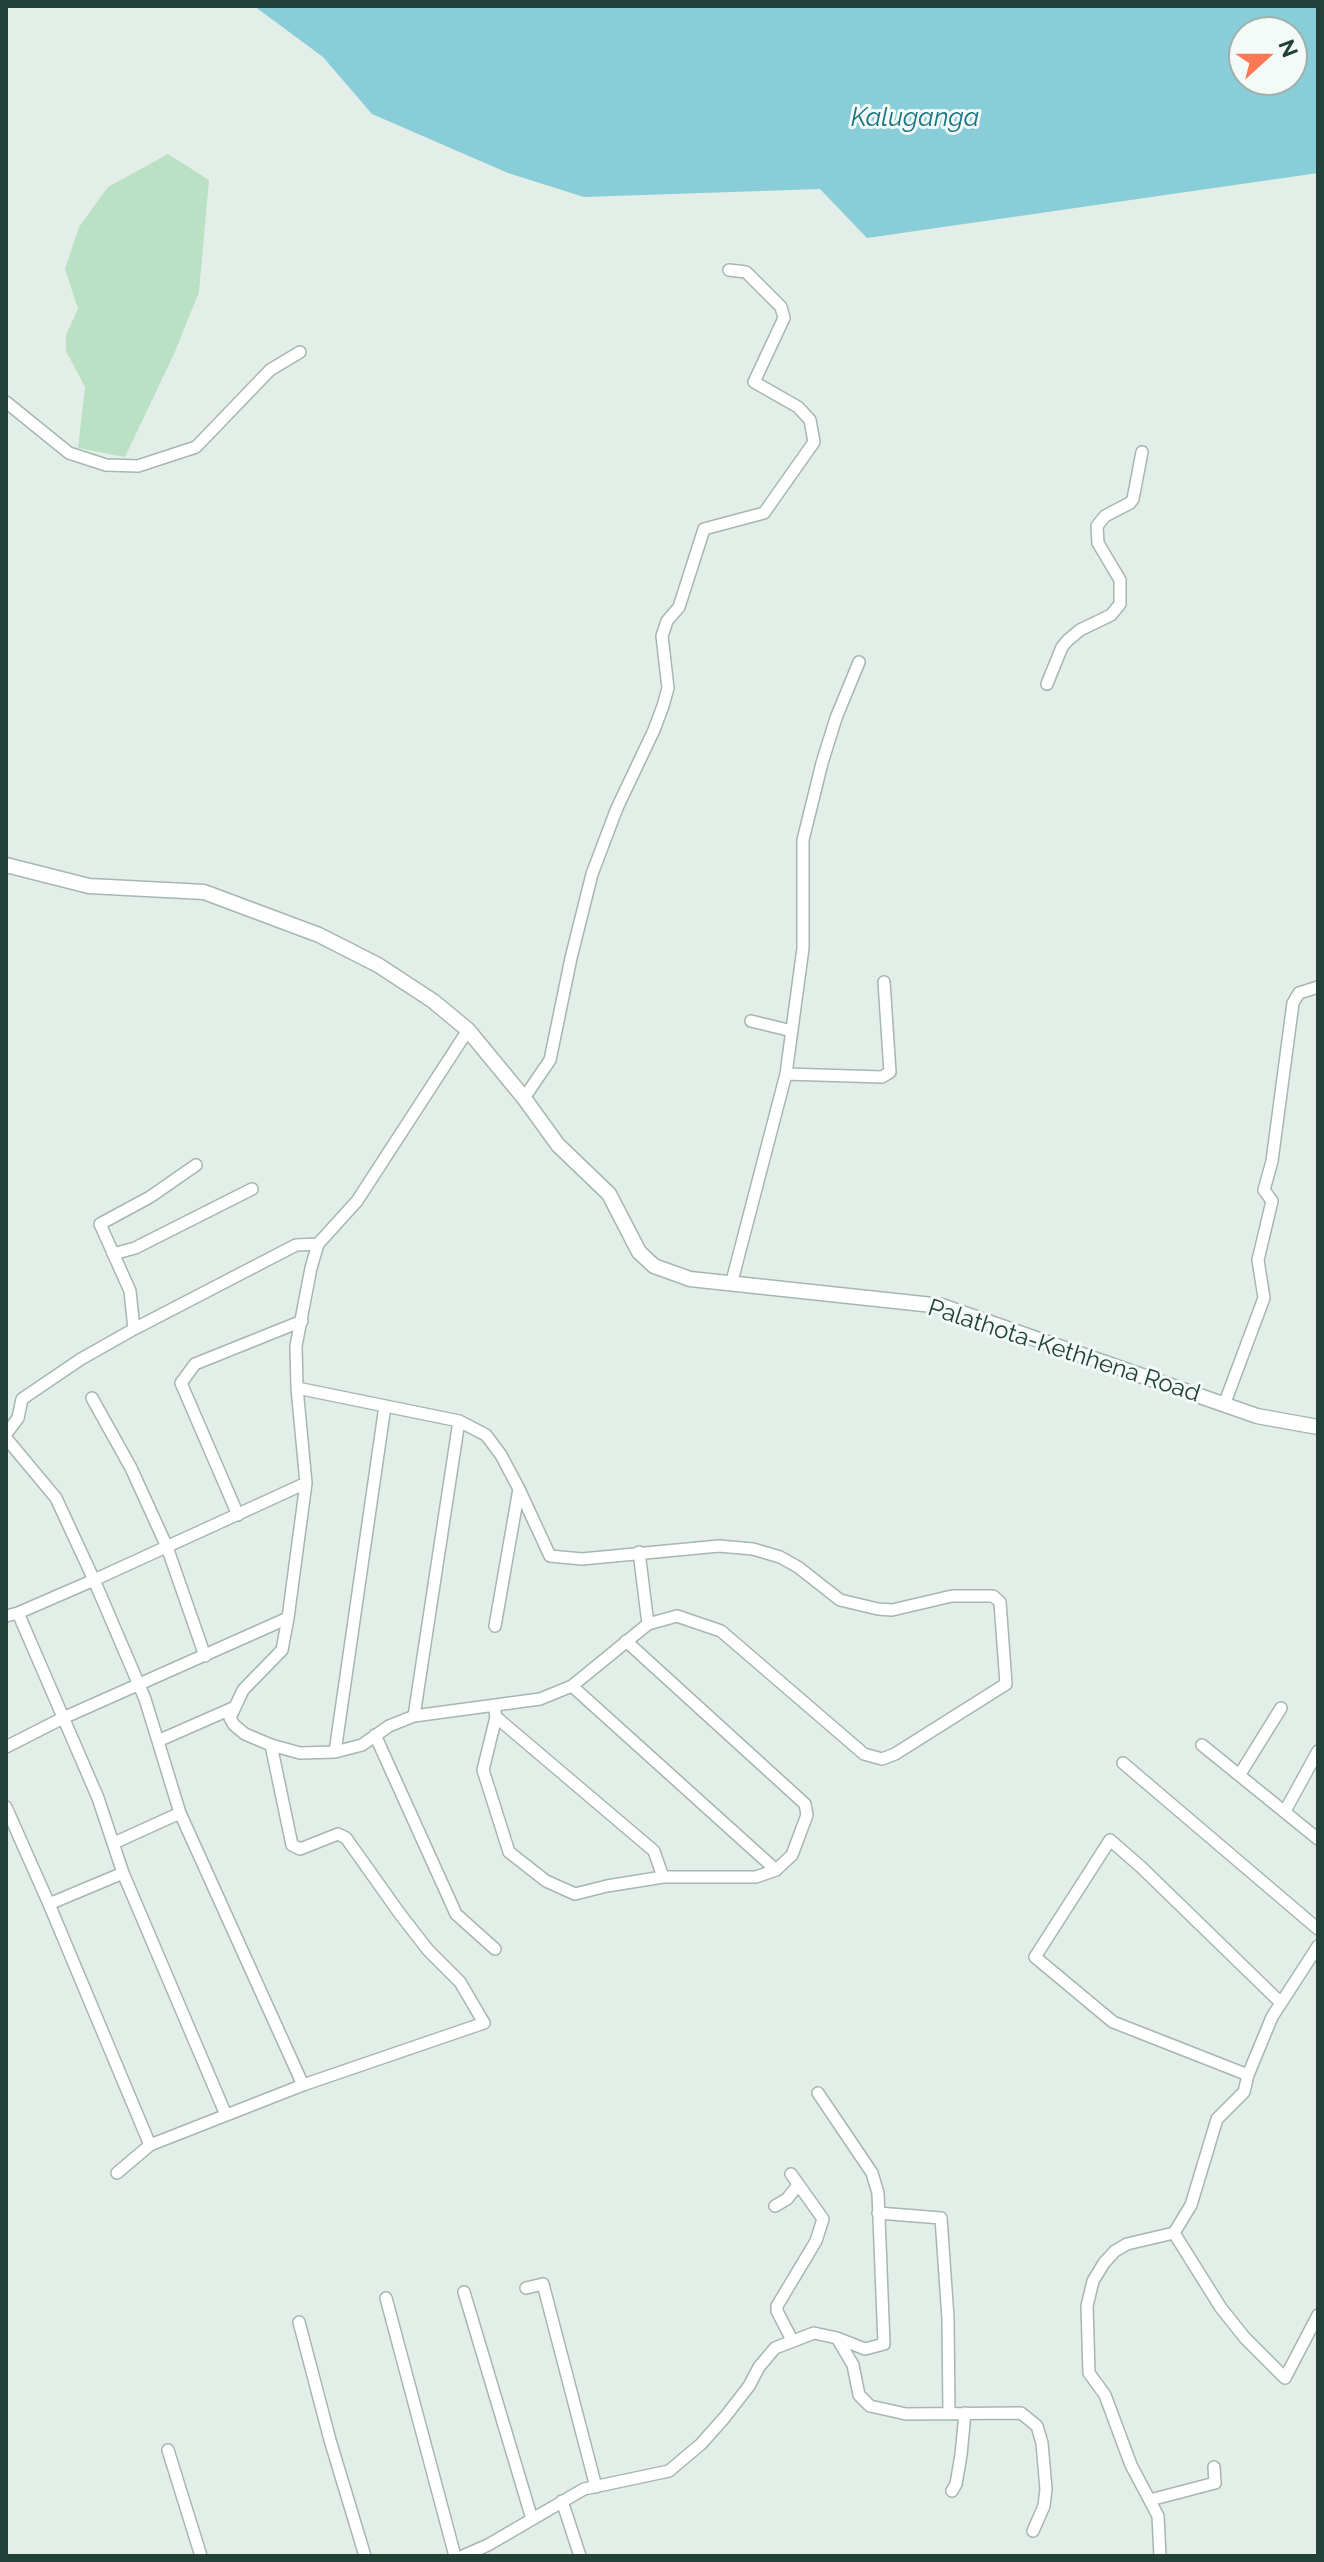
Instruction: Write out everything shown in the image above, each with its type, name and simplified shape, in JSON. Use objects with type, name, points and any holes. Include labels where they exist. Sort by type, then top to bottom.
[{"type":"street","points":[[524,1098],[550,1060],[592,874],[617,808],[663,706],[668,688],[662,636],[667,621],[679,607],[704,529],[764,513],[814,442],[810,420],[798,407],[754,382],[784,318],[781,307],[746,272],[729,270]]},
{"type":"street","points":[[6,402],[69,453],[106,465],[138,466],[196,447],[270,370],[300,352]]},
{"type":"street","points":[[1047,684],[1068,640],[1080,630],[1111,615],[1120,604],[1120,580],[1102,552],[1096,532],[1105,516],[1133,499],[1142,452]]},
{"type":"street","points":[[732,1281],[786,1074],[803,948],[803,840],[836,718],[859,662]]},
{"type":"street","name":"Palathota-Kethhena Road","points":[[6,865],[89,886],[204,892],[319,935],[378,965],[433,1001],[468,1030],[558,1145],[609,1194],[639,1252],[654,1266],[690,1279],[732,1281],[942,1306],[1257,1416],[1318,1427]]},
{"type":"street","points":[[786,1074],[882,1077],[890,1072],[884,982]]},
{"type":"street","points":[[1224,1405],[1264,1298],[1258,1260],[1272,1201],[1264,1190],[1272,1161],[1293,1003],[1299,993],[1318,987]]},
{"type":"street","points":[[751,1021],[792,1031]]},
{"type":"street","points":[[297,1388],[459,1421],[486,1435],[519,1489],[550,1556],[582,1559],[719,1546],[753,1549],[780,1557],[798,1567],[840,1600],[878,1609],[892,1610],[952,1596],[993,1596],[1000,1602],[1006,1684],[895,1754],[882,1759],[864,1754],[721,1631],[677,1616],[648,1624],[572,1686],[540,1699],[495,1712],[414,1716],[389,1726],[362,1745],[335,1752],[300,1753],[245,1734],[234,1725],[230,1718],[243,1690],[282,1650],[288,1618],[306,1483],[297,1388],[296,1346],[318,1244],[357,1201],[468,1030]]},
{"type":"street","points":[[134,1329],[130,1291],[100,1224],[150,1197],[196,1165]]},
{"type":"street","points":[[113,1254],[135,1248],[252,1189]]},
{"type":"street","points":[[303,2085],[180,1813],[160,1740],[94,1580],[56,1498],[6,1436],[18,1418],[22,1399],[81,1359],[296,1245],[318,1244]]},
{"type":"street","points":[[238,1515],[181,1383],[195,1364],[302,1321]]},
{"type":"street","points":[[92,1398],[131,1468],[167,1547],[205,1656]]},
{"type":"street","points":[[335,1752],[385,1406]]},
{"type":"street","points":[[414,1716],[459,1421]]},
{"type":"street","points":[[226,2115],[123,1873],[98,1798],[12,1615],[306,1483]]},
{"type":"street","points":[[495,1626],[519,1489]]},
{"type":"street","points":[[639,1552],[648,1624]]},
{"type":"street","points":[[6,1747],[63,1718],[288,1618]]},
{"type":"street","points":[[495,1712],[483,1770],[509,1852],[546,1881],[575,1894],[663,1877],[756,1877],[776,1870],[792,1855],[807,1815],[805,1804],[626,1641]]},
{"type":"street","points":[[572,1686],[776,1870]]},
{"type":"street","points":[[160,1740],[233,1708]]},
{"type":"street","points":[[1240,1774],[1281,1708]]},
{"type":"street","points":[[495,1712],[654,1851],[663,1877]]},
{"type":"street","points":[[375,1735],[456,1914],[495,1949]]},
{"type":"street","points":[[117,2173],[150,2145],[303,2085],[484,2023],[460,1982],[419,1938],[346,1838],[338,1834],[300,1849],[292,1845],[271,1745]]},
{"type":"street","points":[[1202,1745],[1317,1835]]},
{"type":"street","points":[[1285,1811],[1318,1751]]},
{"type":"street","points":[[1123,1763],[1318,1929]]},
{"type":"street","points":[[6,1807],[150,2145]]},
{"type":"street","points":[[114,1843],[180,1813]]},
{"type":"street","points":[[1248,2075],[1113,2022],[1035,1957],[1110,1840],[1281,2003]]},
{"type":"street","points":[[49,1904],[123,1873]]},
{"type":"street","points":[[1160,2556],[1158,2516],[1131,2465],[1105,2395],[1089,2373],[1087,2306],[1093,2281],[1115,2251],[1127,2244],[1174,2233],[1191,2205],[1217,2119],[1244,2092],[1272,2017],[1318,1946]]},
{"type":"street","points":[[463,2556],[488,2545],[584,2489],[669,2471],[701,2444],[725,2417],[775,2348],[814,2333],[865,2349],[884,2344],[878,2193],[872,2173],[818,2093]]},
{"type":"street","points":[[791,2174],[823,2219],[816,2241],[777,2306],[792,2340]]},
{"type":"street","points":[[775,2206],[787,2199],[798,2185]]},
{"type":"street","points":[[878,2213],[941,2218],[948,2318],[949,2413]]},
{"type":"street","points":[[1174,2233],[1221,2308],[1245,2338],[1285,2378],[1318,2315]]},
{"type":"street","points":[[526,2288],[543,2284],[596,2487]]},
{"type":"street","points":[[464,2292],[532,2519]]},
{"type":"street","points":[[386,2298],[455,2556]]},
{"type":"street","points":[[299,2322],[365,2556]]},
{"type":"street","points":[[837,2338],[853,2365],[859,2395],[870,2406],[906,2414],[1021,2413],[1037,2426],[1042,2443],[1046,2489],[1044,2506],[1033,2531]]},
{"type":"street","points":[[952,2491],[961,2455],[965,2413]]},
{"type":"street","points":[[168,2450],[201,2556]]},
{"type":"street","points":[[1150,2500],[1215,2483],[1214,2467]]},
{"type":"street","points":[[562,2501],[580,2556]]},
{"type":"green space","points":[[168,154],[209,180],[199,292],[174,354],[125,457],[78,448],[85,387],[66,351],[66,335],[78,309],[65,269],[79,227],[108,187]]},
{"type":"water","name":"Kaluganga","points":[[254,6],[1318,6],[1318,173],[867,238],[820,189],[584,197],[508,173],[372,114],[323,57]]}]
